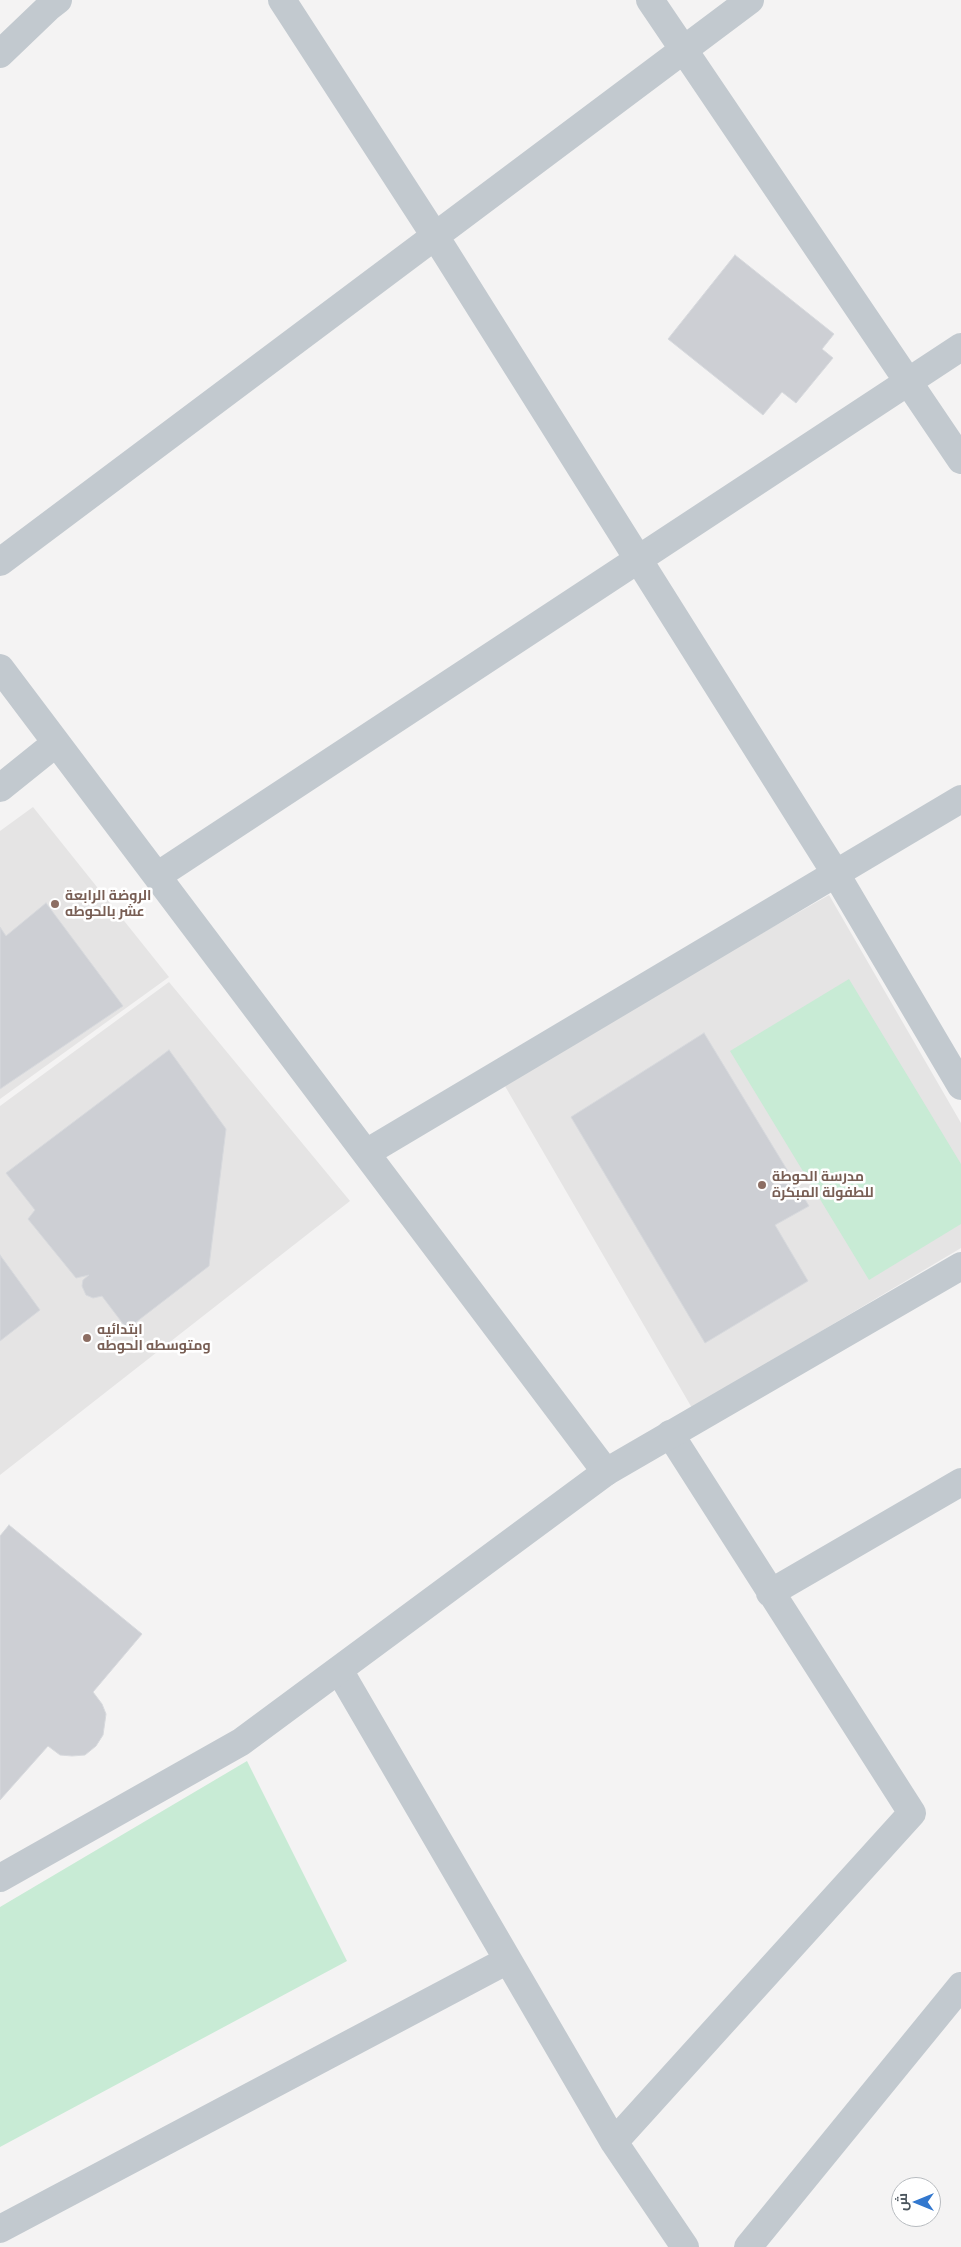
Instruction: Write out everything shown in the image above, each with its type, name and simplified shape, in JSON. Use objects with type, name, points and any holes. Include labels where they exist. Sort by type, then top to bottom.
[{"type":"street","points":[[0,54],[58,0]]},
{"type":"street","points":[[282,0],[435,236],[836,874],[961,1086]]},
{"type":"street","points":[[650,0],[961,460]]},
{"type":"street","points":[[0,562],[750,0]]},
{"type":"street","points":[[157,876],[961,347]]},
{"type":"street","points":[[0,668],[606,1472]]},
{"type":"street","points":[[0,788],[56,743]]},
{"type":"street","points":[[366,1153],[961,799]]},
{"type":"street","points":[[0,1878],[242,1742],[606,1472],[961,1266]]},
{"type":"street","points":[[614,2142],[912,1813],[770,1594],[670,1434]]},
{"type":"street","points":[[770,1594],[961,1482]]},
{"type":"street","points":[[339,1670],[614,2142],[685,2247]]},
{"type":"street","points":[[0,2229],[508,1960]]},
{"type":"street","points":[[748,2247],[961,1986]]},
{"type":"shaded area","name":"الروضة الرابعة عشر بالحوطه","points":[[33,807],[169,977],[0,1099],[0,831]]},
{"type":"shaded area","name":"مدرسة الحوطة للطفولة المبكرة","points":[[829,895],[961,1123],[961,1248],[692,1408],[502,1081]]},
{"type":"shaded area","name":"ابتدائيه ومتوسطه الحوطه","points":[[169,982],[350,1201],[0,1475],[0,1106]]},
{"type":"green space","points":[[849,979],[961,1164],[961,1224],[869,1280],[730,1051]]},
{"type":"green space","points":[[247,1761],[347,1961],[0,2147],[0,1907]]},
{"type":"building","points":[[735,255],[834,334],[822,349],[833,358],[796,403],[782,392],[763,415],[668,339]]},
{"type":"building","points":[[46,903],[123,1006],[0,1089],[0,927],[6,936]]},
{"type":"building","points":[[704,1033],[809,1206],[775,1225],[808,1281],[705,1343],[571,1117]]},
{"type":"building","points":[[169,1050],[226,1129],[209,1266],[127,1329],[102,1296],[93,1298],[86,1295],[82,1286],[83,1280],[89,1275],[76,1278],[28,1219],[35,1210],[6,1173]]},
{"type":"building","points":[[0,1255],[40,1310],[0,1341]]},
{"type":"building","points":[[9,1525],[142,1634],[93,1692],[102,1704],[106,1714],[103,1735],[96,1746],[85,1755],[72,1756],[60,1755],[48,1746],[0,1800],[0,1536]]},
{"type":"place","name":"الروضة الرابعة عشر بالحوطه","points":[[55,904]]},
{"type":"place","name":"مدرسة الحوطة للطفولة المبكرة","points":[[762,1185]]},
{"type":"place","name":"ابتدائيه ومتوسطه الحوطه","points":[[87,1338]]}]
